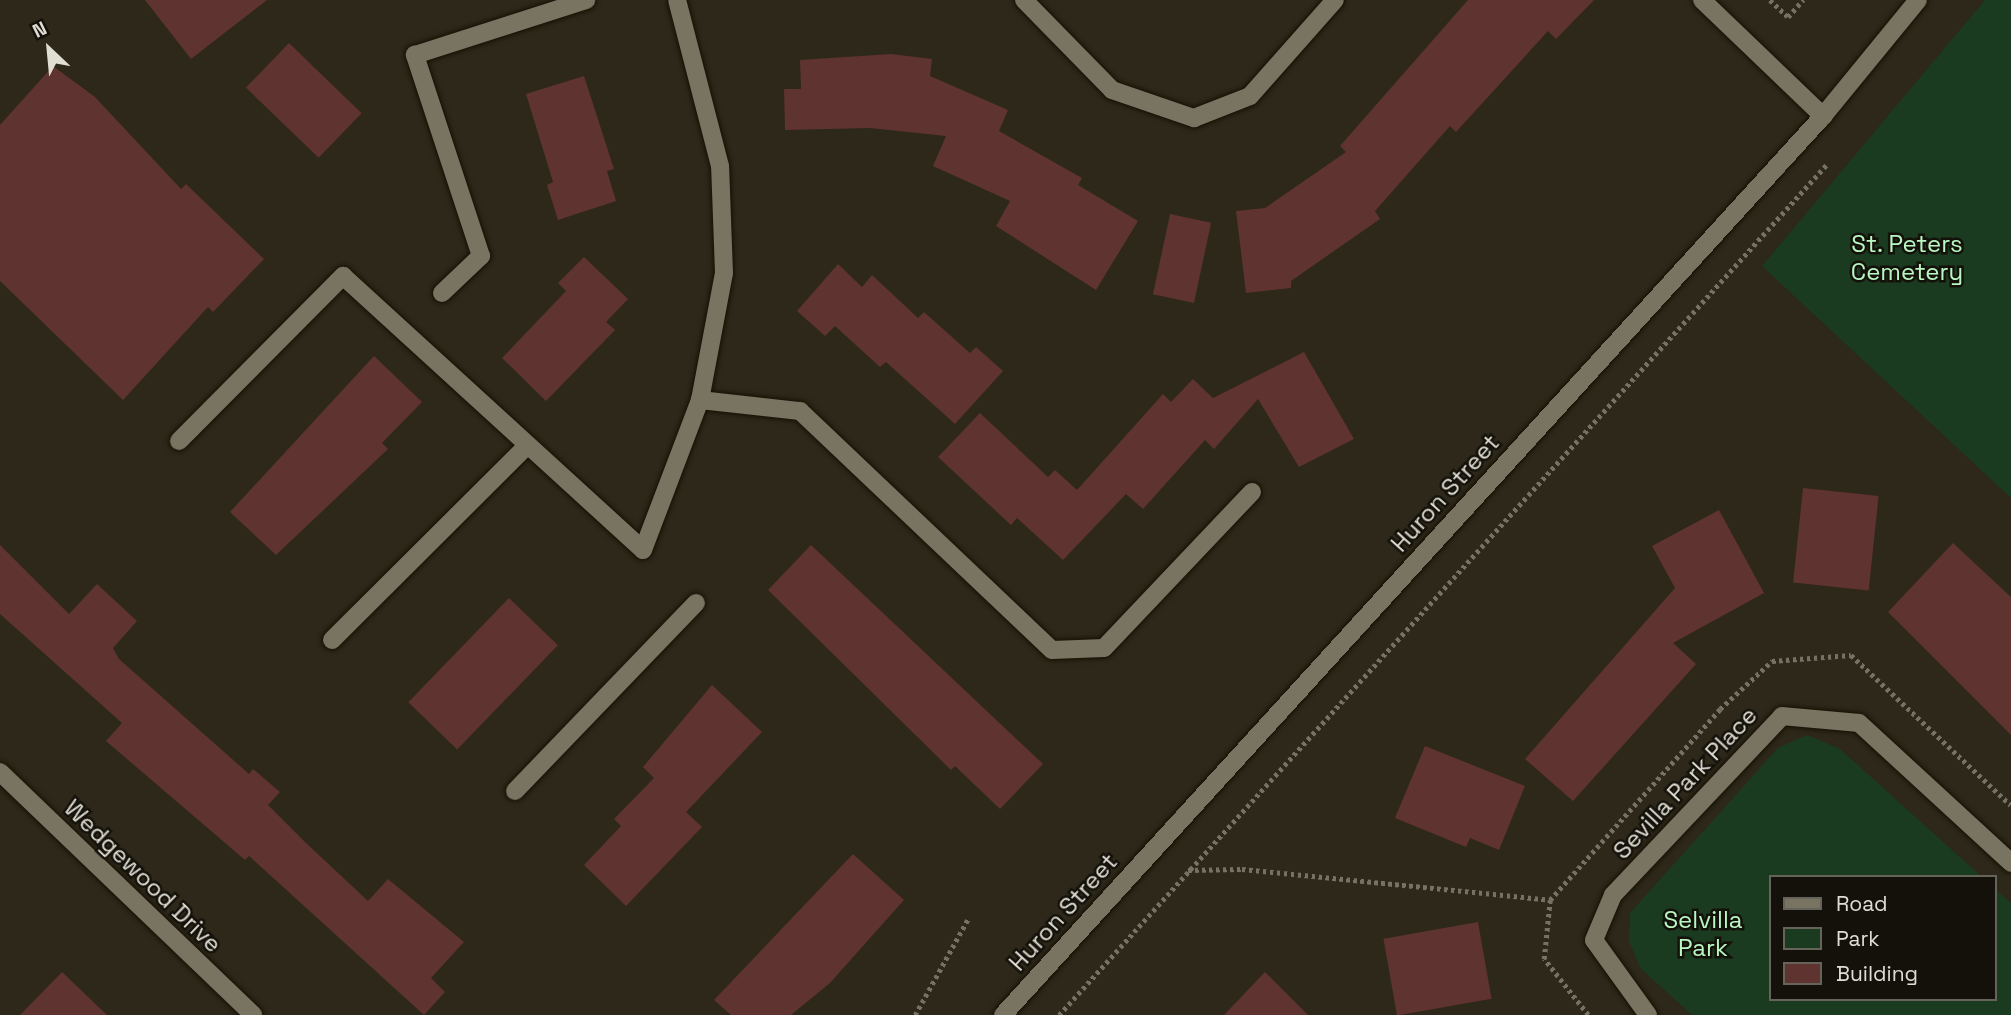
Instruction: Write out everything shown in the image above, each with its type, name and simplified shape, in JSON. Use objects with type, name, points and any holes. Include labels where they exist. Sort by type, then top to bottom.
[{"type":"street","points":[[442,293],[481,256],[415,55],[586,0]]},
{"type":"street","points":[[179,441],[343,276],[526,447],[643,550],[700,401],[724,273],[720,166],[677,0]]},
{"type":"street","points":[[1024,0],[1112,90],[1194,118],[1250,96],[1335,0]]},
{"type":"street","points":[[1702,0],[1822,116]]},
{"type":"street","name":"Huron Street","points":[[1003,1015],[1822,116],[1918,0]]},
{"type":"street","points":[[700,401],[800,411],[1052,650],[1104,648],[1252,492]]},
{"type":"street","points":[[332,640],[526,447]]},
{"type":"street","points":[[515,791],[696,603]]},
{"type":"street","name":"Sevilla Park Place","points":[[1648,1015],[1594,940],[1613,895],[1782,716],[1859,723],[2011,863]]},
{"type":"street","name":"Wedgewood Drive","points":[[0,772],[253,1015]]},
{"type":"path","points":[[1770,0],[1788,17],[1803,0]]},
{"type":"path","points":[[1059,1015],[1827,164]]},
{"type":"path","points":[[1188,870],[1242,869],[1550,900]]},
{"type":"path","points":[[915,1015],[968,919]]},
{"type":"green space","name":"St. Peters Cemetery","points":[[1985,0],[2011,0],[2011,498],[1762,266]]},
{"type":"green space","name":"Selvilla Park","points":[[1807,735],[1840,749],[1980,875],[1770,875],[1770,1001],[1997,1001],[1997,891],[2011,903],[2011,1015],[1692,1015],[1640,968],[1629,941],[1630,913],[1778,748]]},
{"type":"building","points":[[145,0],[267,0],[191,59]]},
{"type":"building","points":[[1468,0],[1594,0],[1556,39],[1548,31],[1456,132],[1450,126],[1375,211],[1380,219],[1291,281],[1291,288],[1246,293],[1236,211],[1265,208],[1346,152],[1340,146]]},
{"type":"building","points":[[289,43],[362,113],[319,158],[246,88]]},
{"type":"building","points":[[891,54],[932,59],[930,76],[1008,110],[999,131],[1082,178],[1078,185],[1138,221],[1096,290],[996,226],[1010,201],[933,166],[946,136],[870,128],[785,130],[784,89],[801,89],[800,60]]},
{"type":"building","points":[[53,66],[95,97],[181,189],[186,184],[264,259],[213,312],[208,307],[123,400],[0,281],[0,125]]},
{"type":"building","points":[[584,76],[614,169],[607,171],[616,201],[558,220],[547,185],[553,182],[526,94]]},
{"type":"building","points":[[1170,214],[1211,223],[1194,303],[1153,294]]},
{"type":"building","points":[[584,257],[628,299],[606,322],[615,330],[546,401],[502,358],[566,291],[558,283]]},
{"type":"building","points":[[838,264],[862,287],[872,275],[918,318],[924,312],[970,353],[976,347],[1003,371],[955,424],[886,362],[880,367],[835,326],[825,336],[797,311]]},
{"type":"building","points":[[1304,352],[1354,439],[1299,467],[1258,399],[1214,449],[1205,440],[1143,509],[1126,494],[1063,560],[1017,518],[1011,525],[938,457],[980,413],[1048,477],[1055,470],[1077,490],[1163,394],[1171,402],[1193,379],[1213,398]]},
{"type":"building","points":[[374,356],[422,402],[382,443],[388,449],[276,555],[230,512]]},
{"type":"building","points":[[1803,488],[1879,496],[1869,590],[1793,582]]},
{"type":"building","points":[[1719,510],[1764,593],[1673,643],[1696,664],[1573,801],[1525,759],[1675,588],[1652,546]]},
{"type":"building","points":[[1953,543],[2011,597],[2011,735],[1888,612]]},
{"type":"building","points":[[0,545],[69,614],[97,584],[137,621],[113,648],[119,659],[249,774],[253,769],[280,792],[268,805],[306,843],[368,901],[388,879],[464,942],[431,978],[445,992],[424,1015],[249,856],[245,860],[106,741],[122,723],[0,614]]},
{"type":"building","points":[[811,545],[1043,764],[1000,809],[955,766],[951,770],[768,590]]},
{"type":"building","points":[[509,598],[558,645],[457,750],[408,702]]},
{"type":"building","points":[[712,685],[762,732],[686,812],[702,827],[626,906],[584,865],[621,826],[614,819],[654,778],[643,767]]},
{"type":"building","points":[[1425,746],[1525,786],[1499,850],[1470,838],[1466,847],[1395,818]]},
{"type":"building","points":[[853,854],[904,900],[830,983],[791,1015],[731,1015],[714,1000]]},
{"type":"building","points":[[1478,922],[1492,999],[1397,1015],[1383,939]]},
{"type":"building","points":[[62,972],[107,1015],[20,1015]]},
{"type":"building","points":[[1265,972],[1308,1015],[1224,1015]]}]
